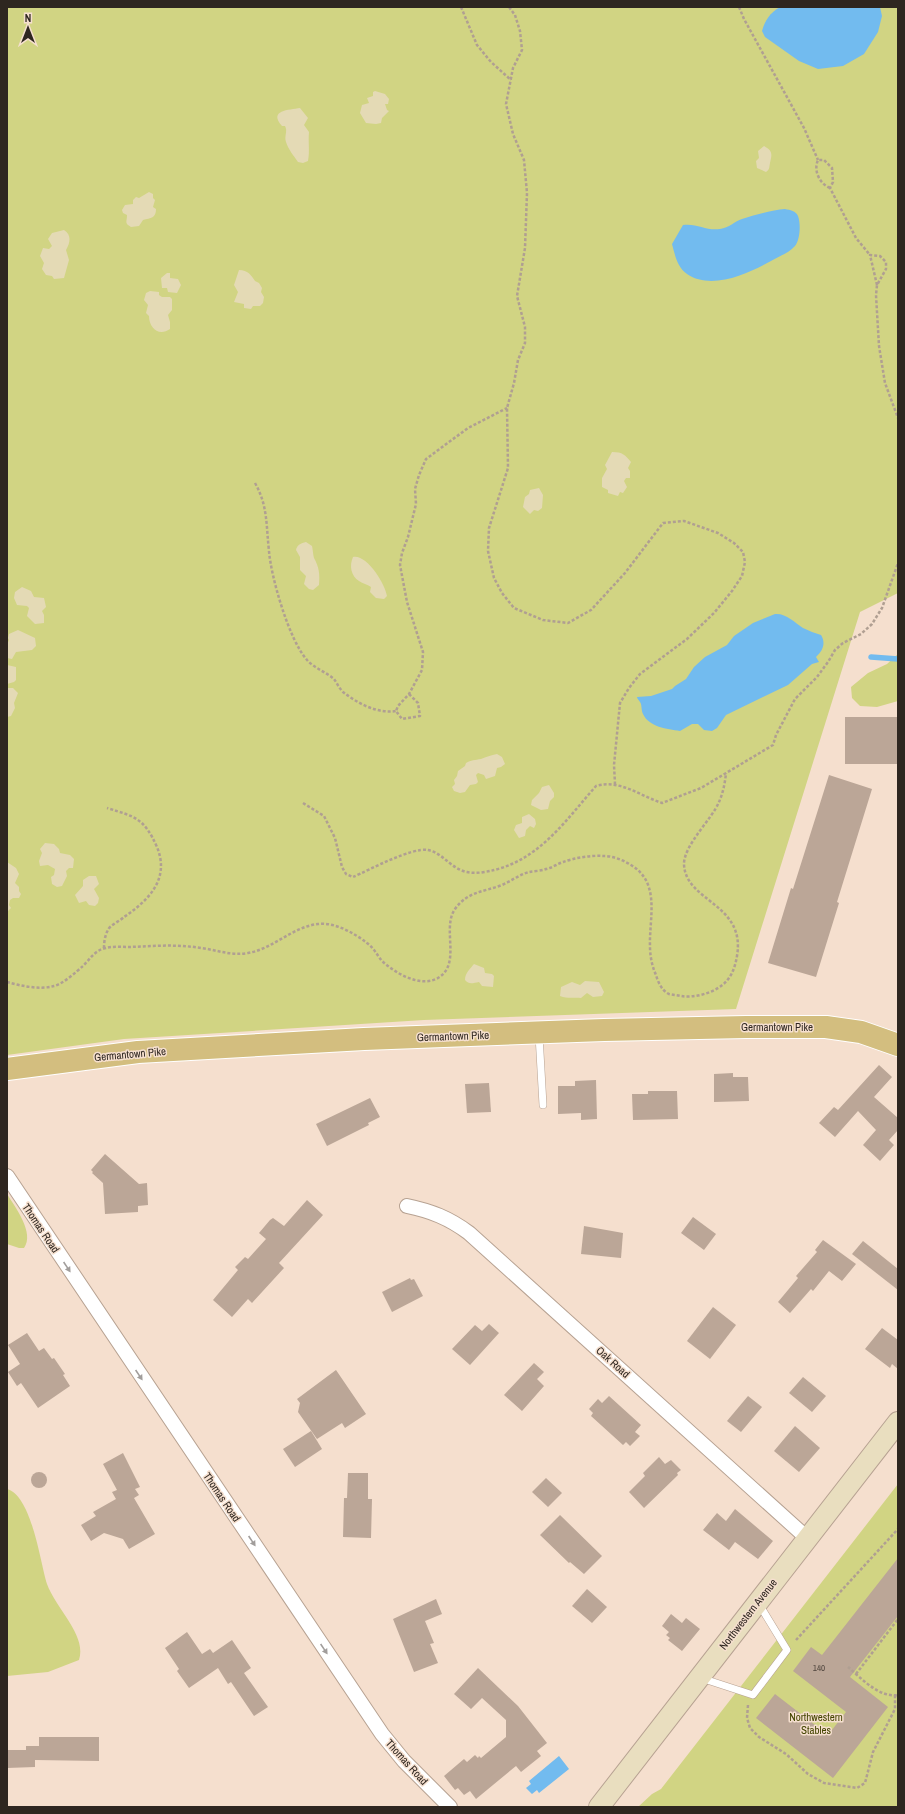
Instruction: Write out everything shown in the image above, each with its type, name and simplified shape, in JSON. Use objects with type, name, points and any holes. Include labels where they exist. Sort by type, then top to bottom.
[{"type":"main road","name":"Germantown Pike","points":[[7,1069],[138,1052],[364,1039],[539,1033],[807,1026],[861,1032],[898,1045]]},
{"type":"street","name":"Thomas Road","points":[[7,1176],[382,1734],[404,1761],[450,1807]]},
{"type":"street","name":"Oak Road","points":[[407,1206],[439,1214],[456,1223],[469,1233],[807,1538]]},
{"type":"street","name":"Northwestern Avenue","points":[[599,1807],[898,1422]]},
{"type":"lane","points":[[539,1033],[543,1105]]},
{"type":"lane","points":[[699,1677],[753,1695],[787,1650],[758,1601]]},
{"type":"path","points":[[461,7],[477,45],[491,62],[511,80]]},
{"type":"path","points":[[509,7],[515,15],[520,31],[522,50],[513,68],[506,104],[513,134],[524,160],[527,193],[525,248],[517,296],[525,327],[525,343],[518,360],[514,382],[506,408],[508,468],[489,528],[488,551],[494,578],[502,593],[514,608],[543,620],[568,623],[591,610],[625,573],[664,523],[684,521],[718,533],[734,543],[743,552],[745,562],[742,576],[714,613],[687,639],[640,674],[620,703],[614,765],[615,784]]},
{"type":"path","points":[[739,7],[744,19],[804,128],[818,160]]},
{"type":"path","points":[[818,160],[824,160],[832,168],[833,182],[830,188]]},
{"type":"path","points":[[818,160],[815,166],[818,174],[826,186],[830,188],[856,238],[870,255],[877,286],[876,295],[879,346],[885,383],[898,418]]},
{"type":"path","points":[[870,255],[880,256],[886,262],[886,269],[877,286]]},
{"type":"path","points":[[396,711],[398,706],[409,694],[422,670],[424,652],[407,602],[400,565],[416,504],[415,489],[419,475],[426,459],[468,428],[506,408]]},
{"type":"path","points":[[255,483],[262,496],[266,512],[269,552],[273,576],[297,646],[307,661],[334,680],[342,691],[373,709],[387,712],[396,711]]},
{"type":"path","points":[[303,803],[324,816],[335,838],[342,867],[346,874],[353,877],[397,857],[415,851],[427,850],[440,856],[456,868],[468,872],[485,873],[510,866],[541,847],[596,786],[605,783],[615,784],[662,803],[701,788],[773,745],[776,735],[795,699],[817,677],[828,662],[834,650],[843,643],[861,634],[872,624],[882,608],[898,563]]},
{"type":"path","points":[[396,711],[402,719],[420,716],[418,704],[409,694]]},
{"type":"path","points":[[7,982],[20,986],[56,986],[83,966],[93,954],[104,948],[172,946],[198,947],[233,954],[247,953],[263,950],[299,930],[319,924],[335,925],[369,944],[382,961],[401,975],[425,982],[438,978],[448,966],[451,957],[450,919],[456,908],[467,898],[477,891],[499,886],[528,873],[549,869],[564,862],[605,855],[624,860],[629,863],[638,869],[647,882],[652,905],[650,946],[652,966],[659,984],[667,993],[687,997],[706,993],[719,988],[728,979],[735,968],[738,952],[738,938],[732,921],[724,912],[698,890],[688,878],[684,868],[684,859],[697,836],[719,804],[726,773]]},
{"type":"path","points":[[104,948],[104,939],[108,929],[146,899],[156,886],[162,868],[160,856],[150,831],[142,823],[131,816],[107,808]]},
{"type":"path","points":[[787,1650],[898,1529]]},
{"type":"path","points":[[856,1674],[898,1620]]},
{"type":"path","points":[[753,1695],[748,1706],[747,1718],[750,1728],[759,1737],[786,1754],[808,1774],[824,1783],[857,1788],[865,1783],[873,1752],[895,1709],[897,1695],[888,1695],[874,1688],[848,1667]]},
{"type":"green space","points":[[7,7],[898,7],[898,593],[860,612],[736,1009],[424,1020],[124,1039],[7,1055]]},
{"type":"green space","points":[[898,654],[898,701],[877,707],[860,706],[852,698],[851,687],[868,673],[887,664]]},
{"type":"green space","points":[[7,1194],[23,1220],[26,1228],[27,1242],[24,1248],[7,1244]]},
{"type":"green space","name":"Northwestern Stables","points":[[898,1484],[898,1807],[638,1807],[652,1794],[661,1789]]},
{"type":"green space","points":[[7,1489],[16,1494],[29,1516],[47,1584],[79,1641],[79,1660],[48,1672],[7,1676]]},
{"type":"sand","points":[[375,91],[385,94],[389,99],[388,104],[385,104],[387,110],[389,111],[382,118],[381,123],[366,123],[360,113],[362,105],[369,103],[367,98],[373,96],[373,92]]},
{"type":"sand","points":[[300,108],[308,118],[304,125],[309,132],[308,161],[303,163],[298,162],[288,147],[286,140],[286,128],[285,126],[282,126],[277,117],[286,110]]},
{"type":"sand","points":[[764,146],[770,151],[771,155],[769,168],[766,172],[757,168],[756,161],[759,158],[758,151]]},
{"type":"sand","points":[[149,192],[153,194],[153,198],[155,200],[153,207],[156,209],[154,216],[143,220],[139,226],[129,226],[126,221],[127,215],[123,213],[122,210],[125,205],[133,204],[133,200],[136,197],[139,198]]},
{"type":"sand","points":[[64,230],[67,232],[69,237],[66,250],[69,260],[64,278],[54,279],[52,276],[46,275],[42,269],[44,263],[40,256],[43,248],[49,249],[52,246],[48,239],[52,233]]},
{"type":"sand","points":[[239,270],[249,273],[262,288],[261,292],[264,297],[263,303],[260,306],[253,306],[251,309],[244,308],[244,304],[234,302],[238,292],[234,285]]},
{"type":"sand","points":[[167,273],[170,273],[170,278],[178,279],[181,285],[177,293],[168,292],[167,288],[162,288],[161,278]]},
{"type":"sand","points":[[150,291],[159,292],[159,295],[162,297],[170,297],[172,299],[172,310],[168,315],[170,329],[166,331],[159,332],[155,330],[149,320],[149,316],[146,313],[148,305],[144,300],[146,293]]},
{"type":"sand","points":[[612,452],[623,454],[631,462],[628,468],[630,471],[630,478],[626,478],[624,481],[627,487],[623,493],[620,492],[618,496],[608,493],[608,490],[602,487],[602,478],[607,469],[605,465]]},
{"type":"sand","points":[[539,488],[543,495],[542,508],[538,511],[534,510],[530,514],[523,507],[525,497],[529,494],[530,490]]},
{"type":"sand","points":[[306,542],[312,546],[319,571],[319,585],[313,590],[309,589],[304,584],[306,576],[300,570],[300,557],[296,550],[300,544]]},
{"type":"sand","points":[[353,557],[358,557],[364,560],[374,571],[386,591],[387,596],[384,599],[376,598],[370,592],[371,587],[356,579],[351,567]]},
{"type":"sand","points":[[22,587],[31,591],[34,597],[44,598],[46,607],[42,611],[44,615],[44,623],[35,624],[27,616],[29,608],[27,606],[17,605],[14,598],[15,592]]},
{"type":"sand","points":[[18,630],[35,638],[36,646],[32,650],[16,652],[12,659],[7,658],[9,634]]},
{"type":"sand","points":[[7,665],[16,667],[16,680],[7,684]]},
{"type":"sand","points":[[7,688],[13,688],[18,693],[14,703],[15,708],[11,716],[7,717]]},
{"type":"sand","points":[[497,754],[502,757],[505,764],[497,768],[495,776],[486,779],[484,775],[478,773],[476,775],[478,782],[476,784],[470,785],[465,792],[460,793],[454,791],[452,787],[455,784],[454,780],[458,771],[465,766],[466,763]]},
{"type":"sand","points":[[549,785],[554,793],[554,797],[550,801],[548,809],[541,810],[531,805],[532,800],[539,793],[542,787]]},
{"type":"sand","points":[[529,814],[535,819],[536,824],[534,828],[530,826],[526,830],[525,836],[519,838],[514,830],[516,825],[522,823],[522,817]]},
{"type":"sand","points":[[45,843],[54,844],[59,849],[60,853],[70,855],[74,859],[73,868],[69,868],[66,871],[67,876],[62,886],[57,887],[52,884],[51,877],[54,875],[55,869],[48,865],[40,866],[39,861],[42,853],[40,849]]},
{"type":"sand","points":[[7,862],[16,868],[19,874],[15,883],[19,887],[21,894],[19,898],[13,898],[10,900],[9,905],[11,908],[7,912]]},
{"type":"sand","points":[[89,876],[96,876],[99,884],[94,889],[99,898],[98,903],[95,906],[89,905],[86,901],[79,903],[75,895],[83,886],[83,880]]},
{"type":"sand","points":[[474,964],[484,968],[485,973],[492,974],[494,976],[493,987],[482,986],[479,982],[470,983],[465,980],[467,973]]},
{"type":"sand","points":[[585,981],[599,982],[604,992],[602,996],[593,997],[587,993],[581,998],[560,996],[561,987],[572,982],[580,985]]},
{"type":"water","points":[[780,7],[880,7],[882,16],[878,32],[864,54],[843,66],[818,69],[799,61],[765,37],[762,31],[768,17]]},
{"type":"water","points":[[785,209],[791,210],[797,214],[800,223],[800,232],[795,246],[790,251],[741,275],[719,281],[697,279],[687,274],[681,268],[675,256],[672,244],[683,225],[720,229],[747,217]]},
{"type":"water","points":[[775,614],[786,616],[803,628],[821,635],[823,638],[823,647],[816,657],[819,662],[812,664],[788,685],[726,715],[717,728],[712,731],[704,730],[698,724],[692,724],[680,731],[659,727],[649,722],[642,712],[641,703],[637,697],[651,696],[672,689],[686,679],[694,667],[705,657],[727,645],[734,636],[753,623]]},
{"type":"water","points":[[559,1756],[569,1769],[539,1793],[537,1790],[532,1794],[526,1788],[531,1784],[529,1781]]},
{"type":"building","points":[[845,717],[898,717],[898,764],[845,764]]},
{"type":"building","points":[[829,775],[872,789],[837,902],[839,903],[816,977],[768,963],[791,888],[793,889]]},
{"type":"building","points":[[879,1065],[892,1077],[874,1097],[898,1118],[898,1130],[889,1140],[894,1145],[880,1161],[863,1145],[876,1130],[858,1111],[835,1137],[819,1123],[834,1107],[838,1110]]},
{"type":"building","points":[[733,1073],[733,1077],[748,1077],[749,1101],[714,1102],[714,1074]]},
{"type":"building","points":[[596,1080],[597,1119],[581,1120],[581,1113],[558,1114],[558,1086],[575,1086],[575,1081]]},
{"type":"building","points":[[489,1083],[491,1112],[467,1113],[465,1084]]},
{"type":"building","points":[[648,1091],[677,1091],[678,1119],[633,1120],[632,1094],[648,1094]]},
{"type":"building","points":[[370,1098],[380,1117],[368,1123],[369,1125],[327,1146],[316,1124]]},
{"type":"building","points":[[105,1154],[139,1184],[147,1183],[148,1205],[138,1206],[138,1212],[105,1214],[103,1183],[92,1173],[93,1172],[91,1170]]},
{"type":"building","points":[[307,1200],[323,1215],[279,1263],[284,1268],[252,1303],[248,1299],[232,1317],[213,1300],[238,1270],[235,1267],[245,1257],[248,1259],[266,1239],[259,1233],[270,1220],[273,1218],[284,1226]]},
{"type":"building","points":[[693,1217],[716,1234],[704,1250],[681,1233]]},
{"type":"building","points":[[584,1226],[623,1233],[621,1258],[581,1254]]},
{"type":"building","points":[[823,1240],[856,1264],[842,1281],[829,1271],[813,1291],[811,1289],[790,1313],[778,1302],[798,1278],[796,1276],[817,1252],[815,1250]]},
{"type":"building","points":[[863,1241],[898,1269],[898,1290],[852,1254]]},
{"type":"building","points":[[410,1278],[411,1280],[414,1279],[423,1296],[392,1312],[382,1292]]},
{"type":"building","points":[[713,1307],[736,1325],[710,1359],[687,1341]]},
{"type":"building","points":[[489,1324],[499,1333],[470,1365],[452,1349],[475,1325],[482,1331]]},
{"type":"building","points":[[882,1328],[898,1340],[898,1369],[892,1364],[890,1368],[865,1349]]},
{"type":"building","points":[[27,1333],[39,1351],[44,1348],[52,1359],[54,1358],[65,1374],[63,1375],[70,1386],[38,1408],[21,1383],[17,1386],[8,1372],[20,1364],[8,1345]]},
{"type":"building","points":[[534,1363],[544,1372],[537,1379],[544,1386],[522,1411],[504,1395]]},
{"type":"building","points":[[336,1370],[366,1414],[345,1428],[342,1423],[317,1439],[298,1412],[300,1403],[297,1399]]},
{"type":"building","points":[[803,1377],[826,1396],[812,1412],[789,1393]]},
{"type":"building","points":[[609,1396],[641,1425],[635,1432],[640,1436],[630,1446],[626,1442],[623,1445],[591,1416],[593,1413],[589,1409],[598,1399],[602,1403]]},
{"type":"building","points":[[748,1396],[762,1407],[741,1432],[727,1421]]},
{"type":"building","points":[[795,1426],[820,1448],[799,1472],[774,1451]]},
{"type":"building","points":[[311,1431],[322,1449],[295,1467],[283,1449]]},
{"type":"building","points":[[123,1453],[140,1487],[135,1489],[139,1495],[134,1498],[155,1534],[129,1549],[123,1539],[104,1533],[91,1541],[81,1525],[96,1516],[93,1512],[116,1499],[112,1492],[117,1490],[103,1464]]},
{"type":"building","points":[[659,1457],[665,1464],[671,1460],[681,1470],[677,1473],[678,1475],[644,1508],[629,1492],[645,1476],[643,1473]]},
{"type":"building","points":[[39,1472],[45,1474],[47,1480],[45,1486],[39,1488],[33,1486],[31,1480],[33,1474]]},
{"type":"building","points":[[348,1473],[368,1473],[368,1499],[372,1499],[371,1538],[343,1537],[344,1498],[347,1498]]},
{"type":"building","points":[[546,1478],[562,1493],[548,1507],[532,1492]]},
{"type":"building","points":[[735,1509],[773,1541],[758,1559],[735,1542],[729,1550],[703,1530],[717,1513],[726,1521]]},
{"type":"building","points":[[560,1515],[602,1556],[584,1574],[570,1562],[569,1563],[540,1535]]},
{"type":"building","name":"Northwestern Stables","points":[[898,1558],[898,1616],[850,1677],[888,1707],[833,1778],[756,1718],[775,1694],[828,1735],[846,1712],[793,1671],[811,1647],[822,1655]]},
{"type":"building","points":[[587,1589],[607,1607],[592,1623],[572,1606]]},
{"type":"building","points":[[436,1599],[442,1614],[425,1621],[434,1643],[430,1644],[438,1663],[414,1672],[393,1619]]},
{"type":"building","points":[[671,1614],[682,1623],[686,1618],[700,1629],[682,1651],[668,1640],[670,1638],[666,1635],[669,1632],[662,1626]]},
{"type":"building","points":[[187,1632],[202,1654],[210,1649],[213,1653],[232,1640],[251,1668],[244,1673],[268,1707],[254,1716],[231,1682],[228,1684],[218,1668],[189,1688],[177,1671],[179,1669],[165,1648]]},
{"type":"building","points":[[478,1668],[518,1706],[547,1743],[537,1751],[541,1756],[521,1772],[516,1766],[476,1799],[470,1791],[464,1795],[458,1788],[455,1790],[444,1776],[464,1759],[467,1762],[475,1755],[478,1758],[479,1756],[481,1758],[506,1737],[506,1720],[482,1698],[471,1709],[454,1694]]},
{"type":"building","points":[[39,1737],[99,1737],[99,1761],[35,1760],[35,1767],[7,1768],[7,1750],[26,1750],[26,1746],[39,1746]]},
{"type":"waterway","points":[[871,657],[898,659]]}]
